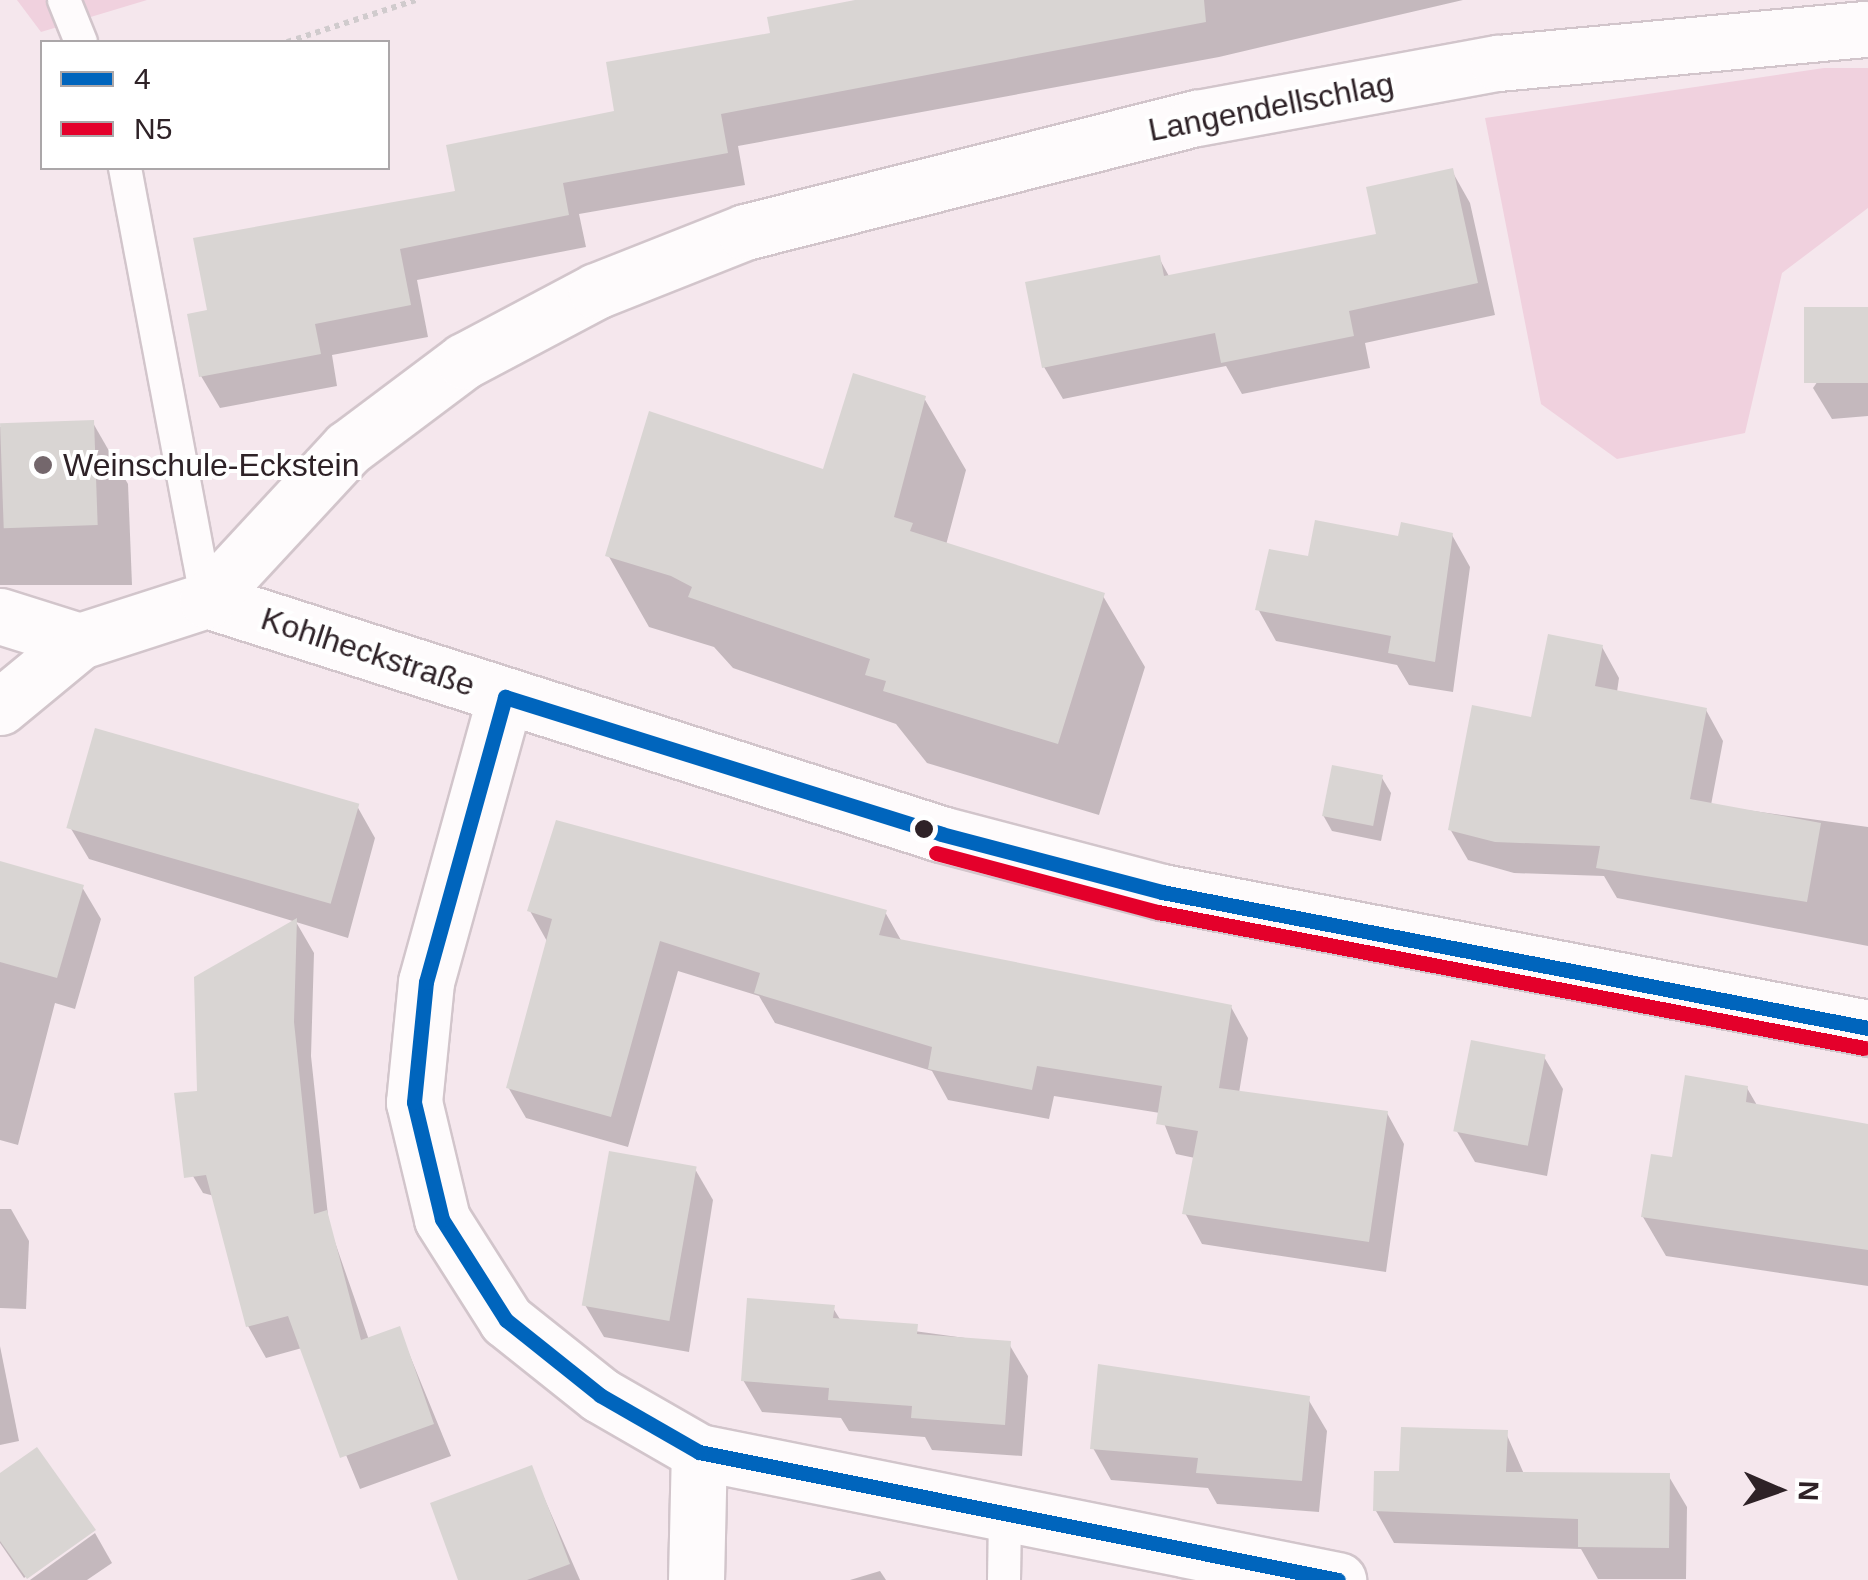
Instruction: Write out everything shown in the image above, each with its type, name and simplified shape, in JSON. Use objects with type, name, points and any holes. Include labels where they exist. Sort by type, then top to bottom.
[{"type":"street","name":"Langendellschlag","points":[[207,600],[348,448],[464,362],[596,292],[745,232],[1197,118],[1479,67],[1868,29]]},
{"type":"street","points":[[0,707],[80,641],[207,600]]},
{"type":"street","name":"Kohlheckstraße","points":[[207,600],[941,834],[1162,892],[1868,1028]]},
{"type":"street","points":[[0,616],[80,641]]},
{"type":"street","points":[[504,697],[426,982],[414,1102],[442,1219],[506,1320],[600,1395],[699,1452],[1338,1580]]},
{"type":"street","points":[[696,1580],[699,1452]]},
{"type":"lane","points":[[64,0],[80,40]]},
{"type":"lane","points":[[125,170],[207,600]]},
{"type":"lane","points":[[1004,1580],[1005,1513]]},
{"type":"path","points":[[293,40],[416,0]]},
{"type":"shaded area","points":[[17,0],[147,0],[41,32]]},
{"type":"shaded area","points":[[1824,68],[1868,68],[1868,208],[1782,273],[1745,433],[1617,459],[1541,404],[1485,118]]},
{"type":"building","points":[[855,0],[1204,0],[1206,22],[721,114],[728,153],[563,183],[569,215],[400,249],[411,305],[315,324],[321,354],[199,377],[187,314],[207,310],[193,238],[455,191],[446,145],[614,111],[606,62],[770,33],[767,17]]},
{"type":"building","points":[[1453,168],[1478,283],[1349,311],[1354,336],[1221,363],[1215,333],[1042,368],[1025,282],[1160,255],[1164,276],[1376,234],[1366,187]]},
{"type":"building","points":[[1804,307],[1868,307],[1868,383],[1804,383]]},
{"type":"building","points":[[853,373],[926,396],[894,517],[913,523],[910,531],[1105,593],[1058,744],[883,691],[886,681],[865,675],[870,659],[688,597],[692,587],[671,576],[605,556],[649,411],[823,469]]},
{"type":"building","points":[[94,420],[98,525],[4,528],[0,423]]},
{"type":"building","points":[[1315,520],[1398,536],[1401,522],[1453,533],[1435,662],[1388,653],[1391,636],[1255,610],[1269,549],[1308,556]]},
{"type":"building","points":[[1548,634],[1603,645],[1595,686],[1707,708],[1690,799],[1821,823],[1807,902],[1596,868],[1600,846],[1495,842],[1448,830],[1472,705],[1531,717]]},
{"type":"building","points":[[95,728],[359,804],[331,904],[66,828]]},
{"type":"building","points":[[1332,765],[1383,775],[1373,826],[1322,816]]},
{"type":"building","points":[[556,820],[887,910],[879,935],[1232,1005],[1219,1088],[1388,1111],[1369,1242],[1182,1214],[1198,1131],[1156,1124],[1162,1086],[1037,1066],[1032,1090],[928,1069],[932,1047],[754,993],[760,973],[660,941],[611,1117],[506,1088],[552,919],[527,911]]},
{"type":"building","points":[[0,861],[84,885],[57,978],[0,962]]},
{"type":"building","points":[[297,918],[294,1022],[314,1214],[327,1210],[361,1340],[400,1326],[434,1424],[340,1458],[288,1316],[246,1327],[206,1175],[184,1178],[174,1093],[197,1091],[194,977]]},
{"type":"building","points":[[1471,1040],[1546,1055],[1528,1146],[1453,1131]]},
{"type":"building","points":[[1685,1075],[1748,1086],[1746,1102],[1868,1124],[1868,1250],[1641,1217],[1651,1154],[1672,1157]]},
{"type":"building","points":[[609,1151],[697,1166],[669,1321],[582,1306]]},
{"type":"building","points":[[747,1298],[835,1305],[833,1318],[918,1324],[917,1334],[1011,1341],[1005,1425],[911,1418],[912,1406],[828,1400],[829,1388],[741,1381]]},
{"type":"building","points":[[1098,1364],[1310,1396],[1302,1481],[1196,1473],[1198,1458],[1090,1449]]},
{"type":"building","points":[[1401,1427],[1508,1430],[1506,1472],[1670,1473],[1669,1548],[1578,1547],[1578,1519],[1373,1511],[1374,1471],[1399,1471]]},
{"type":"building","points":[[37,1447],[96,1530],[27,1579],[0,1541],[0,1473]]},
{"type":"building","points":[[532,1465],[570,1564],[527,1580],[458,1580],[430,1503]]},
{"type":"transit line","name":"4","points":[[1338,1580],[699,1452],[600,1395],[506,1320],[442,1219],[414,1102],[426,982],[505,697],[941,834],[1162,892],[1868,1028]]},
{"type":"transit line","name":"N5","points":[[936,853],[1158,912],[1864,1048]]},
{"type":"place","name":"Weinschule-Eckstein","points":[[43,465]]}]
